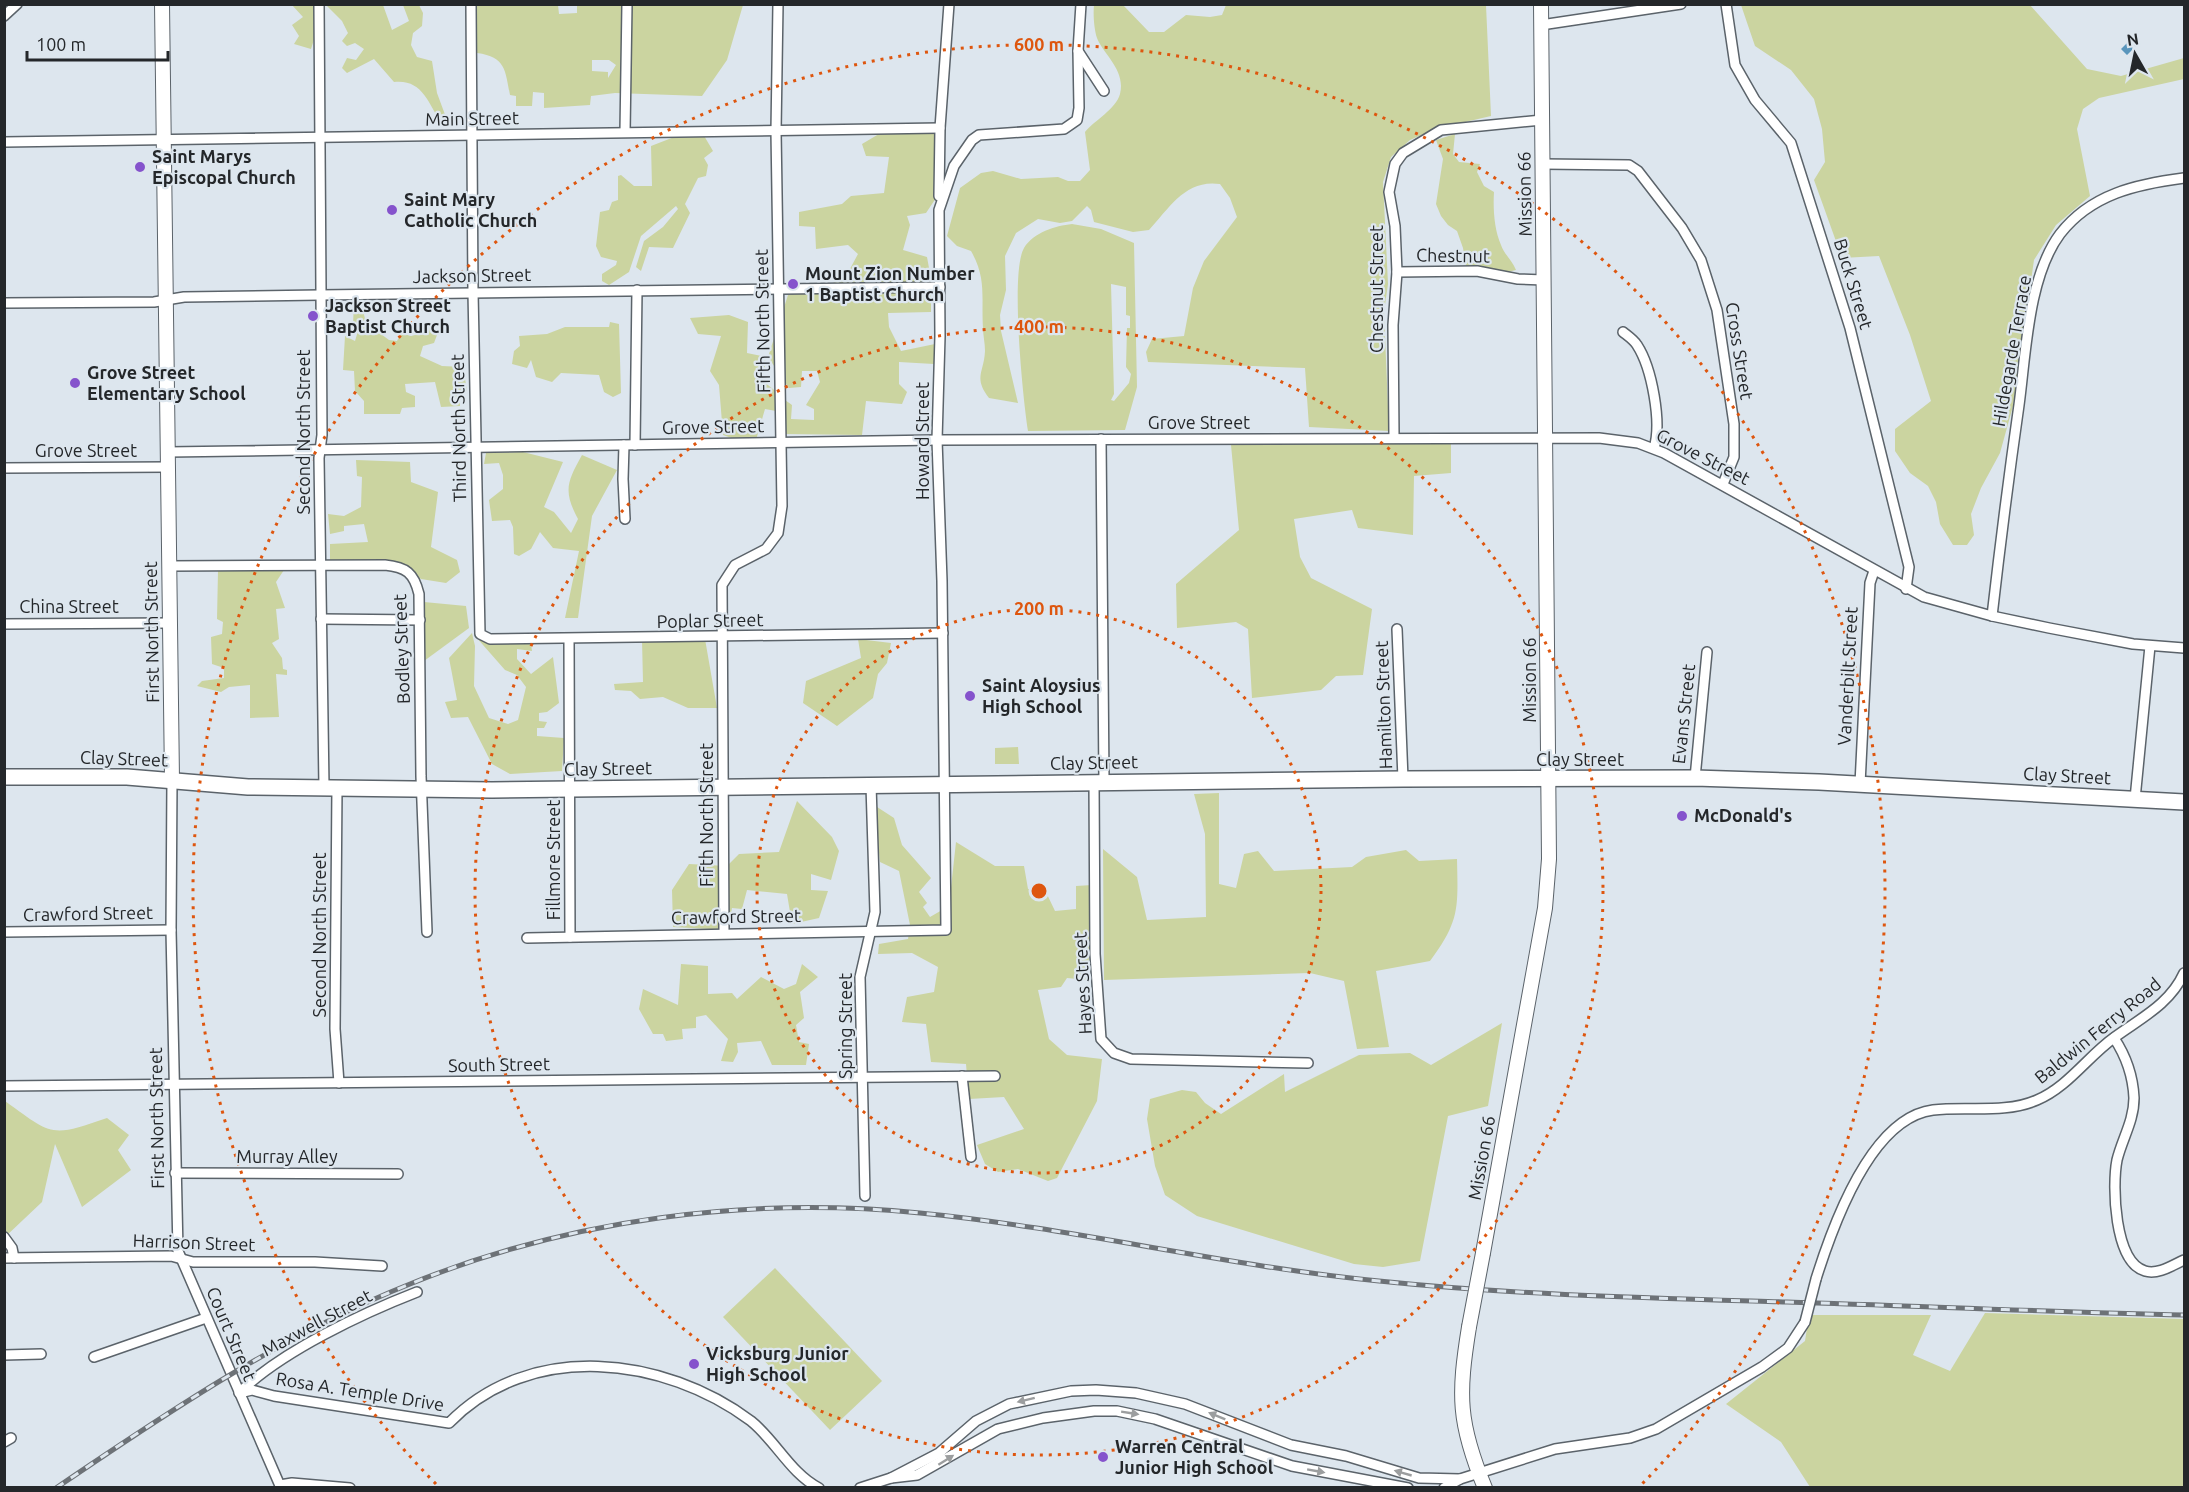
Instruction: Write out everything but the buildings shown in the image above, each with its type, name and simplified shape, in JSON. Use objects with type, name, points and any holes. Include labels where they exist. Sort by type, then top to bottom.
[{"type":"main road","name":"Clay Street","points":[[4,777],[172,780],[248,788],[423,789],[1695,778],[1860,784],[2184,802]]},
{"type":"street","points":[[4,15],[17,4]]},
{"type":"street","name":"First North Street","points":[[162,4],[172,780],[171,930],[175,1173],[178,1251],[181,1259]]},
{"type":"street","name":"Second North Street","points":[[318,4],[321,619],[331,787],[335,1029],[339,1083]]},
{"type":"street","name":"Third North Street","points":[[471,4],[475,447],[480,634]]},
{"type":"street","points":[[625,132],[627,4]]},
{"type":"street","name":"Fifth North Street","points":[[724,933],[722,585],[735,565],[766,549],[778,533],[782,506],[776,131],[778,4]]},
{"type":"street","points":[[939,210],[940,128],[949,4]]},
{"type":"street","name":"Howard Street","points":[[946,930],[946,784],[937,440],[939,210],[954,166],[972,140],[979,135],[1064,129],[1077,120],[1079,108],[1078,51],[1082,4]]},
{"type":"street","name":"Mission 66","points":[[1485,1488],[1467,1441],[1461,1406],[1461,1378],[1545,908],[1549,859],[1540,4]]},
{"type":"street","points":[[1541,25],[1681,4]]},
{"type":"street","name":"Buck Street","points":[[1726,4],[1735,65],[1755,100],[1791,142],[1850,328],[1901,533],[1910,577],[1906,589]]},
{"type":"street","points":[[1078,51],[1104,91]]},
{"type":"street","name":"Chestnut Street","points":[[1394,437],[1393,326],[1397,272],[1395,226],[1389,192],[1395,164],[1403,153],[1441,130],[1542,120]]},
{"type":"street","name":"Main Street","points":[[4,142],[940,128]]},
{"type":"street","name":"Cross Street","points":[[1543,164],[1629,165],[1638,171],[1682,228],[1701,260],[1717,310],[1734,424],[1734,457],[1722,484]]},
{"type":"street","name":"Hildegarde Terrace","points":[[1992,616],[2005,502],[2038,279],[2059,236],[2072,221],[2099,199],[2148,183],[2184,178]]},
{"type":"street","name":"Chestnut","points":[[1397,272],[1477,271],[1518,279],[1544,280]]},
{"type":"street","name":"Jackson Street","points":[[4,303],[473,292],[940,287]]},
{"type":"street","points":[[635,445],[637,290]]},
{"type":"street","points":[[1623,332],[1636,343],[1644,358],[1658,428],[1654,448]]},
{"type":"street","name":"Grove Street","points":[[168,452],[937,440],[1599,438],[1654,448],[1906,589],[1946,604],[1992,616],[2150,646],[2184,648]]},
{"type":"street","name":"Hayes Street","points":[[1101,439],[1099,782],[1095,954],[1101,1039],[1114,1053],[1151,1061],[1308,1063]]},
{"type":"street","points":[[624,445],[623,479],[626,519]]},
{"type":"street","name":"Grove Street","points":[[4,468],[168,467]]},
{"type":"street","name":"Bodley Street","points":[[169,566],[385,565],[406,569],[417,583],[420,620],[427,932]]},
{"type":"street","name":"Vanderbilt Street","points":[[1860,784],[1870,583],[1874,571]]},
{"type":"street","points":[[321,619],[420,620]]},
{"type":"street","name":"China Street","points":[[4,624],[170,622]]},
{"type":"street","name":"Hamilton Street","points":[[1397,629],[1403,779]]},
{"type":"street","name":"Poplar Street","points":[[480,634],[490,639],[569,639],[943,633]]},
{"type":"street","name":"Fillmore Street","points":[[569,639],[570,937]]},
{"type":"street","points":[[2135,799],[2150,646]]},
{"type":"street","name":"Evans Street","points":[[1695,778],[1707,652]]},
{"type":"street","name":"Spring Street","points":[[865,1196],[860,977],[875,912],[872,785]]},
{"type":"street","name":"Crawford Street","points":[[4,932],[171,930]]},
{"type":"street","name":"Crawford Street","points":[[527,938],[946,930]]},
{"type":"street","name":"Baldwin Ferry Road","points":[[1479,1474],[1555,1449],[1630,1438],[1656,1429],[1762,1367],[1788,1347],[1805,1322],[1816,1279],[1839,1213],[1864,1168],[1894,1129],[1921,1113],[1934,1110],[1971,1110],[2035,1101],[2067,1081],[2085,1061],[2160,1006],[2171,994],[2184,973]]},
{"type":"street","points":[[2114,1038],[2128,1065],[2134,1098],[2133,1116],[2117,1160],[2114,1179],[2119,1230],[2128,1252],[2140,1269],[2151,1272],[2161,1270],[2184,1260]]},
{"type":"street","points":[[962,1076],[971,1157]]},
{"type":"street","name":"South Street","points":[[4,1086],[995,1076]]},
{"type":"street","name":"Murray Alley","points":[[175,1173],[398,1174]]},
{"type":"street","points":[[4,1237],[12,1248],[9,1258]]},
{"type":"street","name":"Harrison Street","points":[[9,1258],[171,1256],[193,1262],[315,1262],[382,1266]]},
{"type":"street","name":"Court Street","points":[[181,1259],[280,1486]]},
{"type":"street","name":"Maxwell Street","points":[[238,1393],[261,1372],[376,1308],[417,1292]]},
{"type":"street","points":[[94,1358],[206,1318]]},
{"type":"street","points":[[4,1355],[41,1354]]},
{"type":"street","name":"Rosa A. Temple Drive","points":[[238,1393],[252,1390],[273,1396],[449,1423],[491,1393],[534,1373],[573,1365],[624,1368],[680,1383],[733,1409],[773,1441],[805,1478],[819,1488]]},
{"type":"street","points":[[891,1478],[939,1453],[976,1421],[1000,1408],[1033,1398],[1096,1390],[1119,1390],[1158,1397],[1212,1414],[1291,1445],[1346,1456],[1419,1478],[1460,1479]]},
{"type":"street","points":[[860,1488],[891,1478],[926,1471],[998,1429],[1042,1418],[1094,1411],[1117,1411],[1155,1419],[1292,1466],[1408,1488]]},
{"type":"street","points":[[1443,1488],[1460,1479],[1479,1474]]},
{"type":"street","points":[[280,1486],[292,1484],[350,1488]]},
{"type":"green space","points":[[292,5],[317,5],[319,24],[311,49],[294,44],[299,36],[292,25],[303,17]]},
{"type":"green space","points":[[326,5],[383,5],[392,30],[409,21],[403,5],[419,5],[423,13],[422,26],[413,33],[411,45],[417,57],[432,61],[437,93],[447,120],[441,123],[418,88],[404,82],[394,82],[374,59],[347,73],[342,68],[347,58],[356,60],[364,49],[355,43],[347,46],[342,41],[348,33],[342,21]]},
{"type":"green space","points":[[476,5],[558,5],[559,14],[577,13],[577,5],[743,5],[727,60],[702,96],[615,93],[591,96],[590,105],[544,108],[544,93],[533,92],[532,106],[516,106],[516,96],[510,95],[507,78],[499,61],[477,53]],"holes":[[[592,60],[609,60],[616,65],[608,78],[608,72],[592,71]]]},
{"type":"green space","points":[[1094,5],[1123,5],[1149,32],[1164,32],[1186,15],[1210,17],[1222,15],[1226,5],[1486,5],[1491,116],[1435,129],[1410,140],[1391,157],[1383,182],[1388,284],[1384,312],[1389,431],[1309,427],[1305,368],[1148,362],[1146,352],[1152,339],[1184,336],[1193,288],[1204,261],[1237,217],[1230,198],[1220,184],[1208,184],[1188,190],[1149,230],[1133,232],[1094,222],[1091,210],[1087,206],[1072,221],[1060,223],[1038,219],[1016,233],[1005,256],[1006,290],[1000,315],[1001,331],[1018,403],[989,398],[984,391],[980,380],[985,351],[979,270],[971,251],[957,246],[947,236],[960,188],[981,173],[993,171],[1021,179],[1058,177],[1068,181],[1080,181],[1090,170],[1085,132],[1114,105],[1120,94],[1121,85],[1117,70],[1097,38]]},
{"type":"green space","points":[[1741,5],[2030,5],[2087,69],[2121,76],[2184,58],[2184,79],[2099,98],[2083,109],[2077,129],[2090,196],[2056,225],[2034,260],[2013,406],[2000,453],[1981,488],[1971,514],[1974,535],[1967,545],[1953,545],[1940,524],[1936,502],[1928,486],[1910,473],[1895,451],[1895,429],[1931,401],[1910,335],[1879,256],[1842,258],[1814,180],[1825,162],[1822,129],[1814,99],[1791,70],[1755,46]]},
{"type":"green space","points":[[884,131],[936,131],[936,198],[926,213],[907,216],[910,225],[903,250],[927,257],[931,279],[931,312],[888,313],[889,327],[901,351],[935,344],[934,364],[899,362],[899,384],[907,392],[902,404],[866,401],[862,435],[786,434],[778,422],[785,400],[792,405],[791,419],[814,420],[814,409],[806,405],[820,382],[817,371],[802,371],[801,387],[789,388],[768,357],[788,295],[844,280],[858,254],[848,245],[816,249],[815,227],[799,226],[799,212],[842,204],[851,196],[884,193],[889,157],[866,156],[862,144]]},
{"type":"green space","points":[[682,134],[703,134],[713,151],[704,158],[708,165],[706,176],[698,178],[685,204],[690,213],[673,248],[649,247],[641,271],[636,267],[644,241],[663,227],[678,209],[676,206],[641,236],[629,272],[609,285],[602,281],[602,274],[616,265],[617,261],[601,257],[596,246],[600,212],[609,210],[612,202],[618,200],[618,176],[621,175],[634,186],[652,186],[651,146]]},
{"type":"green space","points":[[1455,134],[1453,154],[1459,162],[1480,164],[1477,172],[1484,186],[1494,192],[1494,218],[1497,232],[1502,248],[1516,270],[1508,272],[1466,266],[1457,231],[1441,216],[1436,204],[1443,159],[1436,140]]},
{"type":"green space","points":[[1072,224],[1101,229],[1134,243],[1137,387],[1125,430],[1028,431],[1019,336],[1020,261],[1024,248],[1033,238],[1052,228]],"holes":[[[1111,284],[1126,287],[1126,315],[1130,316],[1130,328],[1127,328],[1126,367],[1131,374],[1129,383],[1114,401],[1111,400],[1114,394]]]},
{"type":"green space","points":[[361,302],[366,323],[389,340],[397,341],[401,333],[411,336],[423,333],[428,325],[437,335],[434,343],[423,346],[420,356],[442,366],[463,367],[467,391],[459,392],[460,406],[441,407],[435,382],[405,384],[406,392],[415,396],[415,407],[402,408],[400,414],[364,414],[364,401],[355,391],[354,371],[343,370],[345,336],[355,341],[358,331],[353,324],[354,303]]},
{"type":"green space","points":[[729,315],[748,322],[747,353],[766,357],[763,381],[779,394],[776,411],[765,409],[756,440],[740,441],[723,435],[719,385],[710,371],[721,336],[698,334],[690,318]]},
{"type":"green space","points":[[610,322],[619,324],[621,393],[613,397],[604,392],[599,375],[561,373],[552,382],[536,377],[531,360],[527,368],[512,364],[514,351],[520,346],[519,336],[547,334],[565,327],[609,327]]},
{"type":"green space","points":[[1451,441],[1451,473],[1414,476],[1413,535],[1358,528],[1352,510],[1294,519],[1300,557],[1311,578],[1372,609],[1363,675],[1336,676],[1321,690],[1252,698],[1248,629],[1236,622],[1177,628],[1176,584],[1239,530],[1231,445]]},
{"type":"green space","points":[[523,452],[563,462],[544,507],[554,512],[571,533],[578,519],[570,501],[569,487],[573,472],[582,455],[617,470],[592,516],[578,618],[565,618],[579,551],[553,548],[540,532],[531,549],[519,556],[514,554],[513,527],[510,520],[492,521],[489,500],[503,489],[503,475],[499,463],[484,464],[486,453]]},
{"type":"green space","points":[[356,460],[410,462],[411,482],[438,492],[431,547],[457,560],[460,572],[446,583],[421,579],[406,566],[394,563],[330,560],[330,544],[368,542],[364,524],[344,526],[344,531],[330,534],[328,514],[344,516],[361,507],[362,477],[357,476]]},
{"type":"green space","points":[[284,570],[276,582],[285,608],[276,609],[279,639],[272,643],[282,658],[283,669],[287,670],[287,675],[276,674],[279,717],[250,718],[250,685],[229,687],[221,692],[197,686],[202,681],[224,678],[224,668],[212,664],[211,637],[222,634],[223,622],[217,619],[218,571]]},
{"type":"green space","points":[[424,602],[466,606],[469,628],[424,661],[421,657]]},
{"type":"green space","points":[[472,633],[475,646],[474,686],[489,718],[508,724],[518,720],[526,687],[517,675],[505,670],[476,637],[531,644],[532,651],[517,649],[517,659],[531,674],[553,657],[559,703],[547,712],[539,713],[539,721],[547,722],[544,728],[537,728],[537,736],[564,738],[562,771],[510,774],[492,764],[468,717],[451,718],[445,702],[457,700],[449,658]]},
{"type":"green space","points":[[705,639],[717,708],[688,708],[663,697],[640,699],[631,691],[615,690],[614,684],[643,682],[642,640]]},
{"type":"green space","points":[[858,639],[891,643],[887,663],[878,674],[873,698],[837,726],[803,703],[806,681],[861,658]]},
{"type":"green space","points":[[1018,747],[1019,764],[995,764],[995,748]]},
{"type":"green space","points":[[1219,793],[1219,884],[1236,888],[1244,854],[1258,851],[1274,871],[1352,867],[1366,857],[1406,850],[1419,861],[1457,859],[1455,913],[1447,935],[1430,961],[1376,971],[1389,1047],[1357,1049],[1344,981],[1310,973],[1104,980],[1103,849],[1137,877],[1147,920],[1206,917],[1205,834],[1194,794]]},
{"type":"green space","points":[[797,801],[832,837],[839,851],[831,880],[811,874],[811,890],[828,891],[819,918],[792,924],[787,894],[747,890],[742,909],[732,908],[728,930],[673,927],[672,890],[689,864],[727,866],[739,854],[779,852]]},
{"type":"green space","points":[[874,805],[894,818],[902,845],[931,878],[919,892],[927,903],[923,907],[930,917],[949,906],[956,842],[995,866],[1024,866],[1028,889],[1044,888],[1055,911],[1076,909],[1076,886],[1092,885],[1088,980],[1067,978],[1061,987],[1038,990],[1049,1039],[1067,1055],[1102,1059],[1097,1101],[1057,1178],[1048,1181],[1018,1169],[998,1172],[985,1164],[977,1145],[1024,1129],[1004,1097],[969,1099],[966,1064],[931,1062],[926,1024],[902,1022],[907,997],[934,992],[938,967],[912,953],[878,954],[879,944],[908,939],[910,925],[899,871],[880,862]]},
{"type":"green space","points":[[681,964],[708,966],[708,994],[732,993],[737,999],[761,977],[784,989],[796,984],[802,964],[818,977],[800,992],[804,1018],[796,1025],[799,1042],[809,1044],[806,1065],[772,1065],[761,1041],[737,1043],[738,1052],[733,1062],[721,1061],[728,1039],[706,1015],[696,1017],[696,1028],[682,1029],[683,1039],[666,1041],[663,1034],[653,1034],[639,1009],[643,989],[678,1005]]},
{"type":"green space","points":[[1502,1023],[1488,1106],[1448,1116],[1420,1261],[1383,1267],[1354,1264],[1197,1216],[1165,1195],[1155,1166],[1147,1119],[1150,1099],[1182,1090],[1196,1092],[1205,1103],[1221,1114],[1284,1074],[1285,1092],[1359,1055],[1410,1053],[1431,1065]]},
{"type":"green space","points":[[5,1101],[33,1121],[52,1130],[74,1129],[107,1118],[129,1135],[118,1150],[131,1170],[82,1207],[55,1144],[42,1202],[5,1237]]},
{"type":"green space","points":[[775,1268],[882,1381],[830,1430],[723,1317]]},
{"type":"green space","points":[[1985,1313],[2184,1319],[2184,1487],[1810,1487],[1781,1442],[1726,1404],[1805,1341],[1809,1315],[1931,1315],[1913,1355],[1950,1371]]},
{"type":"water","points":[[2130,35],[2138,44],[2127,55],[2121,49],[2128,42],[2126,39]]},
{"type":"railway","points":[[56,1488],[184,1403],[272,1350],[317,1326],[410,1284],[533,1243],[596,1228],[725,1211],[790,1208],[920,1213],[1035,1228],[1321,1274],[1481,1290],[2184,1315]]},
{"type":"place","name":"Saint Marys Episcopal Church","points":[[140,167]]},
{"type":"place","name":"Saint Mary Catholic Church","points":[[392,210]]},
{"type":"place","name":"Mount Zion Number 1 Baptist Church","points":[[793,284]]},
{"type":"place","name":"Jackson Street Baptist Church","points":[[313,316]]},
{"type":"place","name":"Grove Street Elementary School","points":[[75,383]]},
{"type":"place","name":"Saint Aloysius High School","points":[[970,696]]},
{"type":"place","name":"McDonald's","points":[[1682,816]]},
{"type":"place","name":"Vicksburg Junior High School","points":[[694,1364]]},
{"type":"place","name":"Warren Central Junior High School","points":[[1103,1457]]}]
